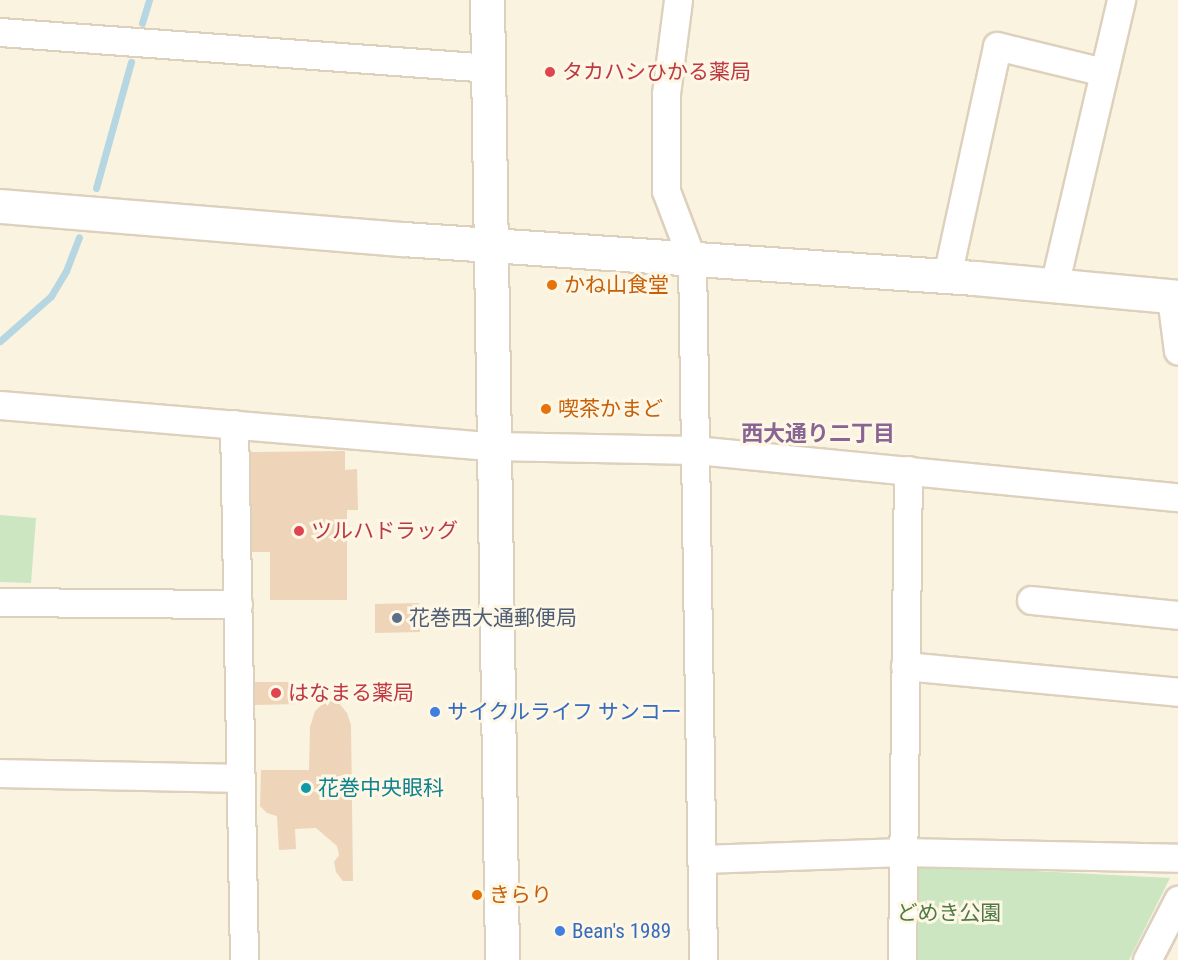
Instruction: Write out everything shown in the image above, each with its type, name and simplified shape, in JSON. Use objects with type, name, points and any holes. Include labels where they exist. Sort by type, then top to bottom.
[{"type":"street","points":[[487,0],[492,446],[502,960]]},
{"type":"street","points":[[678,0],[666,94],[666,190],[692,259],[703,960]]},
{"type":"street","points":[[1054,286],[1121,0]]},
{"type":"street","points":[[0,32],[489,68]]},
{"type":"street","points":[[947,276],[996,46],[1104,72]]},
{"type":"street","points":[[0,206],[692,259],[947,276],[1174,297],[1178,351]]},
{"type":"street","points":[[0,405],[492,446],[695,450],[1178,496]]},
{"type":"street","points":[[234,424],[244,960]]},
{"type":"street","points":[[902,960],[908,470]]},
{"type":"street","points":[[1031,600],[1178,615]]},
{"type":"street","points":[[0,602],[238,604]]},
{"type":"street","points":[[905,666],[1178,692]]},
{"type":"street","points":[[0,773],[241,778]]},
{"type":"street","points":[[702,859],[903,852],[1178,858]]},
{"type":"street","points":[[1147,960],[1178,900]]},
{"type":"green space","points":[[0,515],[36,518],[31,583],[0,582]]},
{"type":"green space","name":"どめき公園","points":[[903,864],[1170,878],[1129,960],[902,960]]},
{"type":"building","name":"ツルハドラッグ","points":[[345,451],[345,470],[357,469],[358,510],[347,510],[347,600],[270,600],[270,552],[251,552],[251,452]]},
{"type":"building","points":[[419,603],[420,632],[375,633],[375,604]]},
{"type":"building","name":"はなまる薬局","points":[[255,682],[296,682],[296,704],[255,705]]},
{"type":"building","name":"花巻中央眼科","points":[[326,701],[338,702],[347,713],[351,725],[353,881],[343,881],[336,872],[334,862],[339,855],[337,846],[316,828],[295,829],[296,849],[279,850],[277,816],[267,813],[260,806],[261,770],[309,770],[310,727],[315,711]]},
{"type":"waterway","points":[[142,23],[149,0]]},
{"type":"waterway","points":[[96,188],[131,62]]},
{"type":"waterway","points":[[0,341],[51,296],[66,271],[79,237]]},
{"type":"place","name":"タカハシひかる薬局","points":[[550,72]]},
{"type":"place","name":"かね山食堂","points":[[552,285]]},
{"type":"place","name":"喫茶かまど","points":[[546,409]]},
{"type":"place","name":"ツルハドラッグ","points":[[299,531]]},
{"type":"place","name":"花巻西大通郵便局","points":[[397,618]]},
{"type":"place","name":"はなまる薬局","points":[[276,693]]},
{"type":"place","name":"サイクルライフ サンコー","points":[[435,712]]},
{"type":"place","name":"花巻中央眼科","points":[[306,788]]},
{"type":"place","name":"きらり","points":[[477,895]]},
{"type":"place","name":"Bean's 1989","points":[[560,931]]},
{"type":"district","name":"西大通り二丁目","points":[[818,434]]}]
